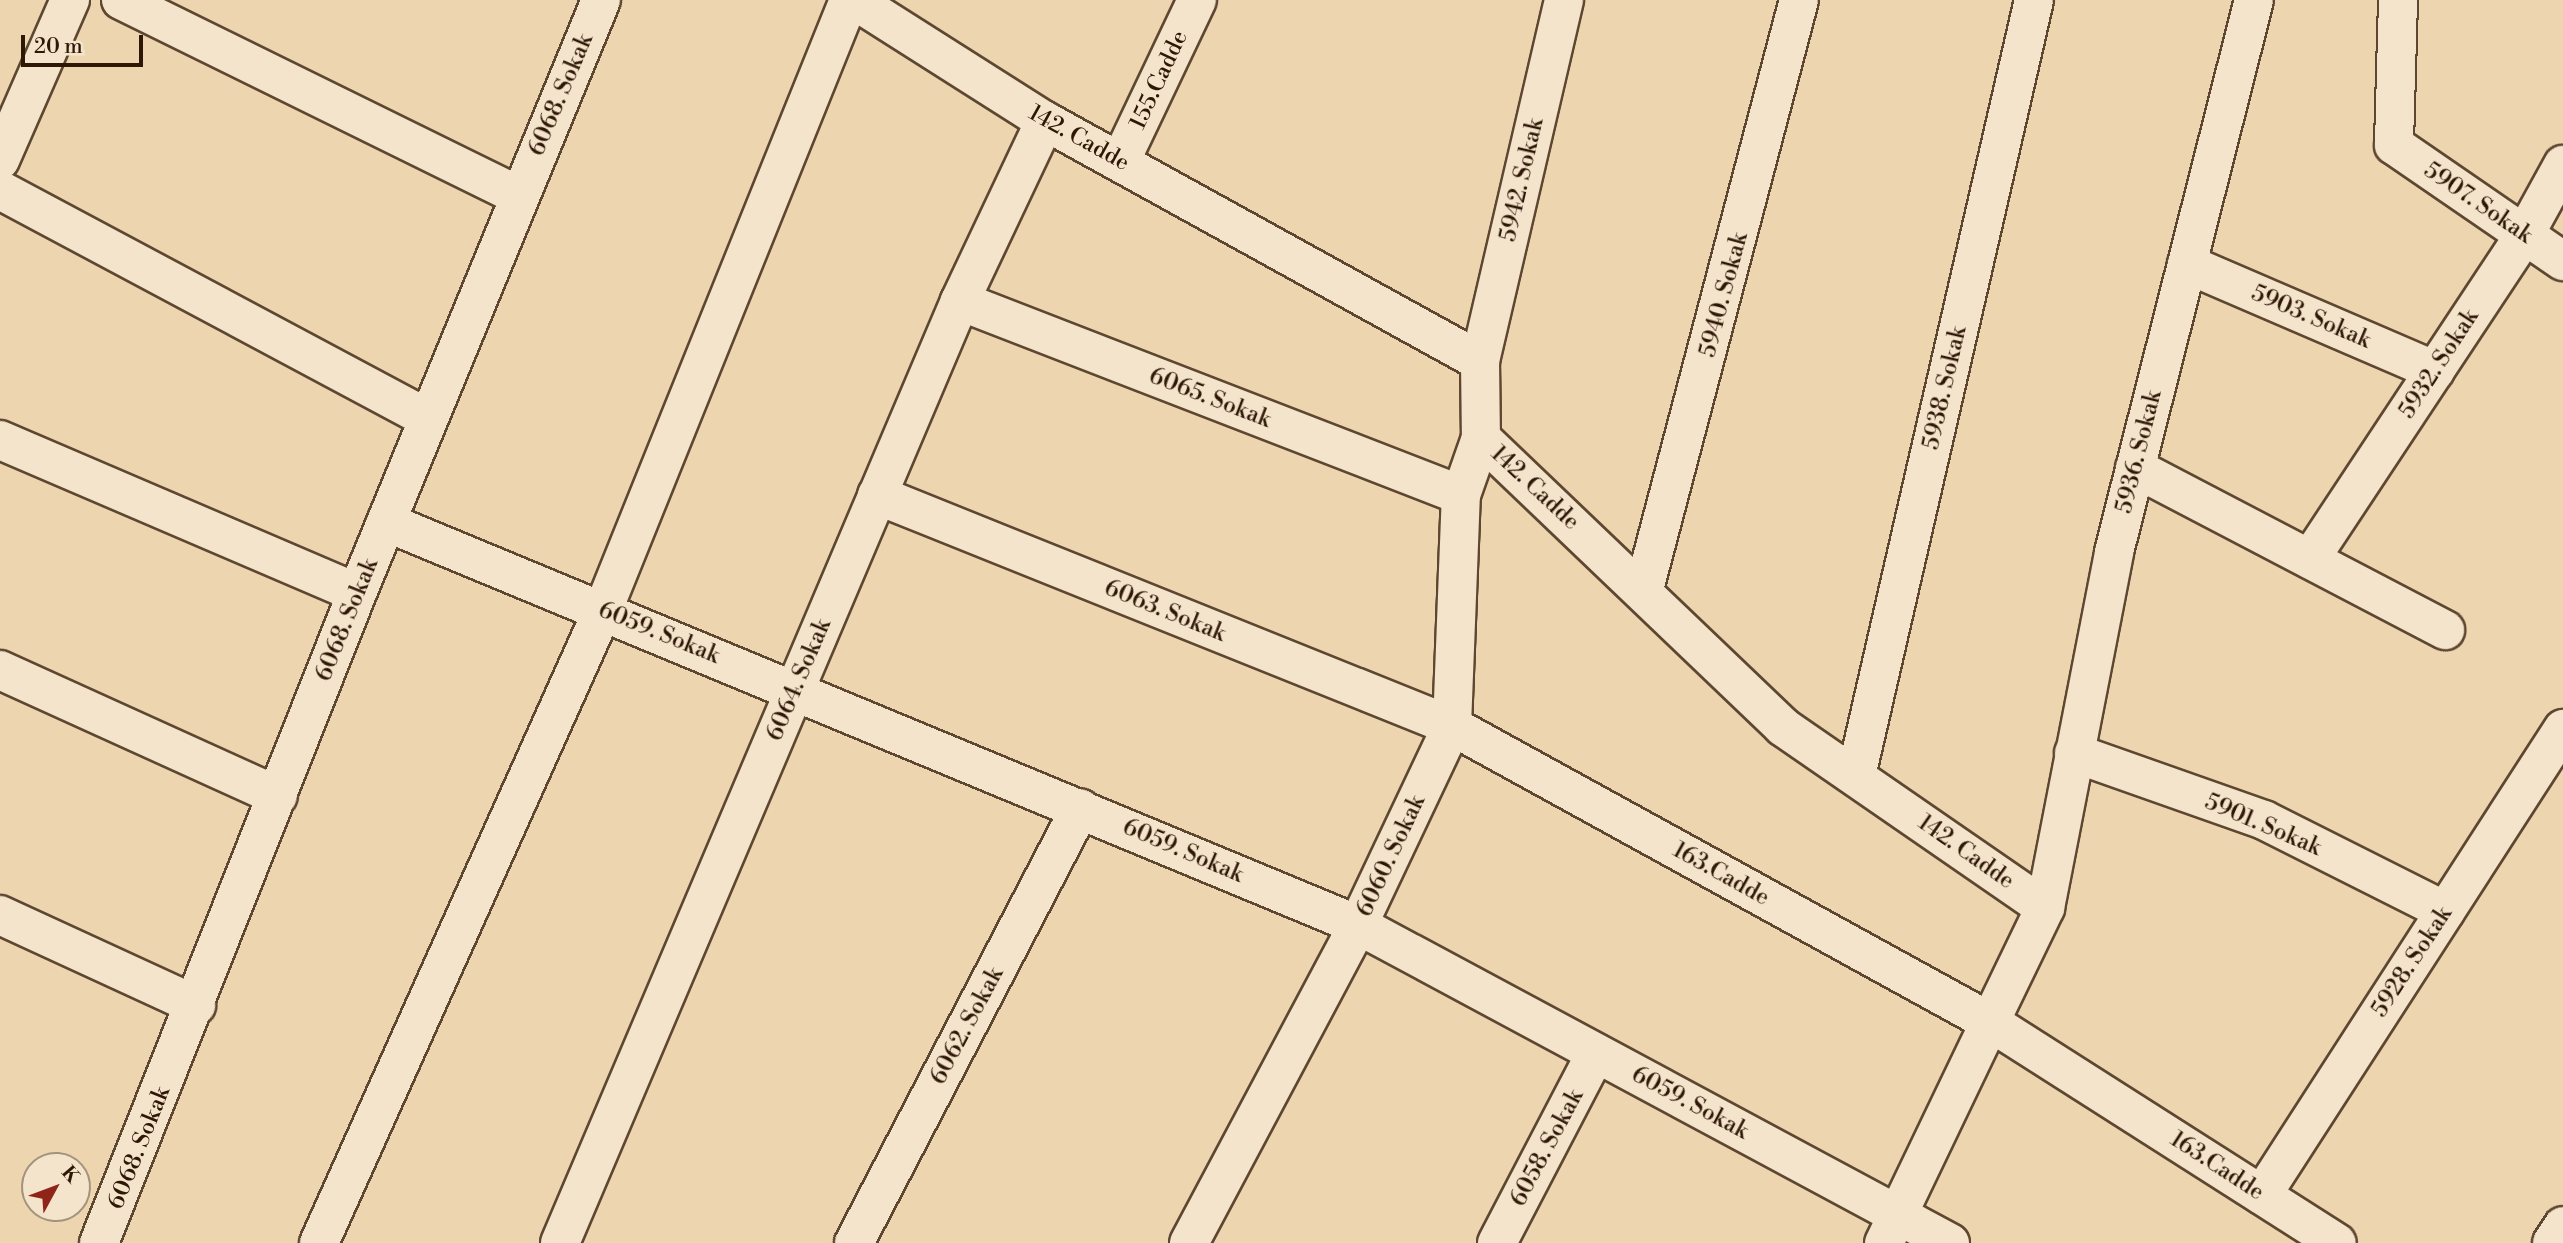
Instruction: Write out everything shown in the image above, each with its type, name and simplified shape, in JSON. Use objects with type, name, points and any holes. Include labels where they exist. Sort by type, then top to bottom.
[{"type":"street","points":[[0,160],[70,0]]},
{"type":"street","points":[[121,0],[519,196]]},
{"type":"street","name":"6068. Sokak","points":[[99,1243],[196,1005],[357,593],[601,0]]},
{"type":"street","name":"155.Cadde","points":[[1121,160],[1197,0]]},
{"type":"street","name":"5942. Sokak","points":[[1480,361],[1564,0]]},
{"type":"street","name":"5940. Sokak","points":[[1644,589],[1798,0]]},
{"type":"street","name":"5938. Sokak","points":[[1856,776],[2034,0]]},
{"type":"street","name":"5936. Sokak","points":[[2045,908],[2074,753],[2135,468],[2254,0]]},
{"type":"street","name":"5907. Sokak","points":[[2398,0],[2394,145],[2563,261]]},
{"type":"street","points":[[319,1243],[603,610],[862,3]]},
{"type":"street","name":"142. Cadde","points":[[862,3],[1045,121],[1121,160],[1480,361],[1481,438],[1644,589],[1783,727],[2045,908]]},
{"type":"street","name":"6064. Sokak","points":[[560,1243],[960,301],[1045,121]]},
{"type":"street","name":"5932. Sokak","points":[[2310,559],[2525,234],[2563,165]]},
{"type":"street","points":[[0,190],[428,419]]},
{"type":"street","name":"5903. Sokak","points":[[2187,264],[2435,370]]},
{"type":"street","name":"6065. Sokak","points":[[960,301],[1461,495]]},
{"type":"street","name":"6060. Sokak","points":[[1189,1243],[1358,925],[1452,726],[1461,495],[1481,438]]},
{"type":"street","points":[[0,440],[357,593]]},
{"type":"street","points":[[2135,468],[2445,630]]},
{"type":"street","name":"6063. Sokak","points":[[877,495],[1452,726]]},
{"type":"street","name":"6059. Sokak","points":[[386,522],[795,689],[1358,925],[1596,1053],[1891,1228],[1950,1243]]},
{"type":"street","points":[[0,670],[278,796]]},
{"type":"street","name":"163.Cadde","points":[[1452,726],[1990,1021],[2337,1243]]},
{"type":"street","name":"5928. Sokak","points":[[2262,1195],[2563,729]]},
{"type":"street","name":"5901. Sokak","points":[[2074,753],[2264,820],[2445,911]]},
{"type":"street","name":"6062. Sokak","points":[[854,1243],[1080,808]]},
{"type":"street","points":[[1891,1228],[2045,908]]},
{"type":"street","points":[[0,915],[196,1005]]},
{"type":"street","name":"6058. Sokak","points":[[1497,1243],[1596,1053]]},
{"type":"street","points":[[2552,1243],[2563,1226]]}]
